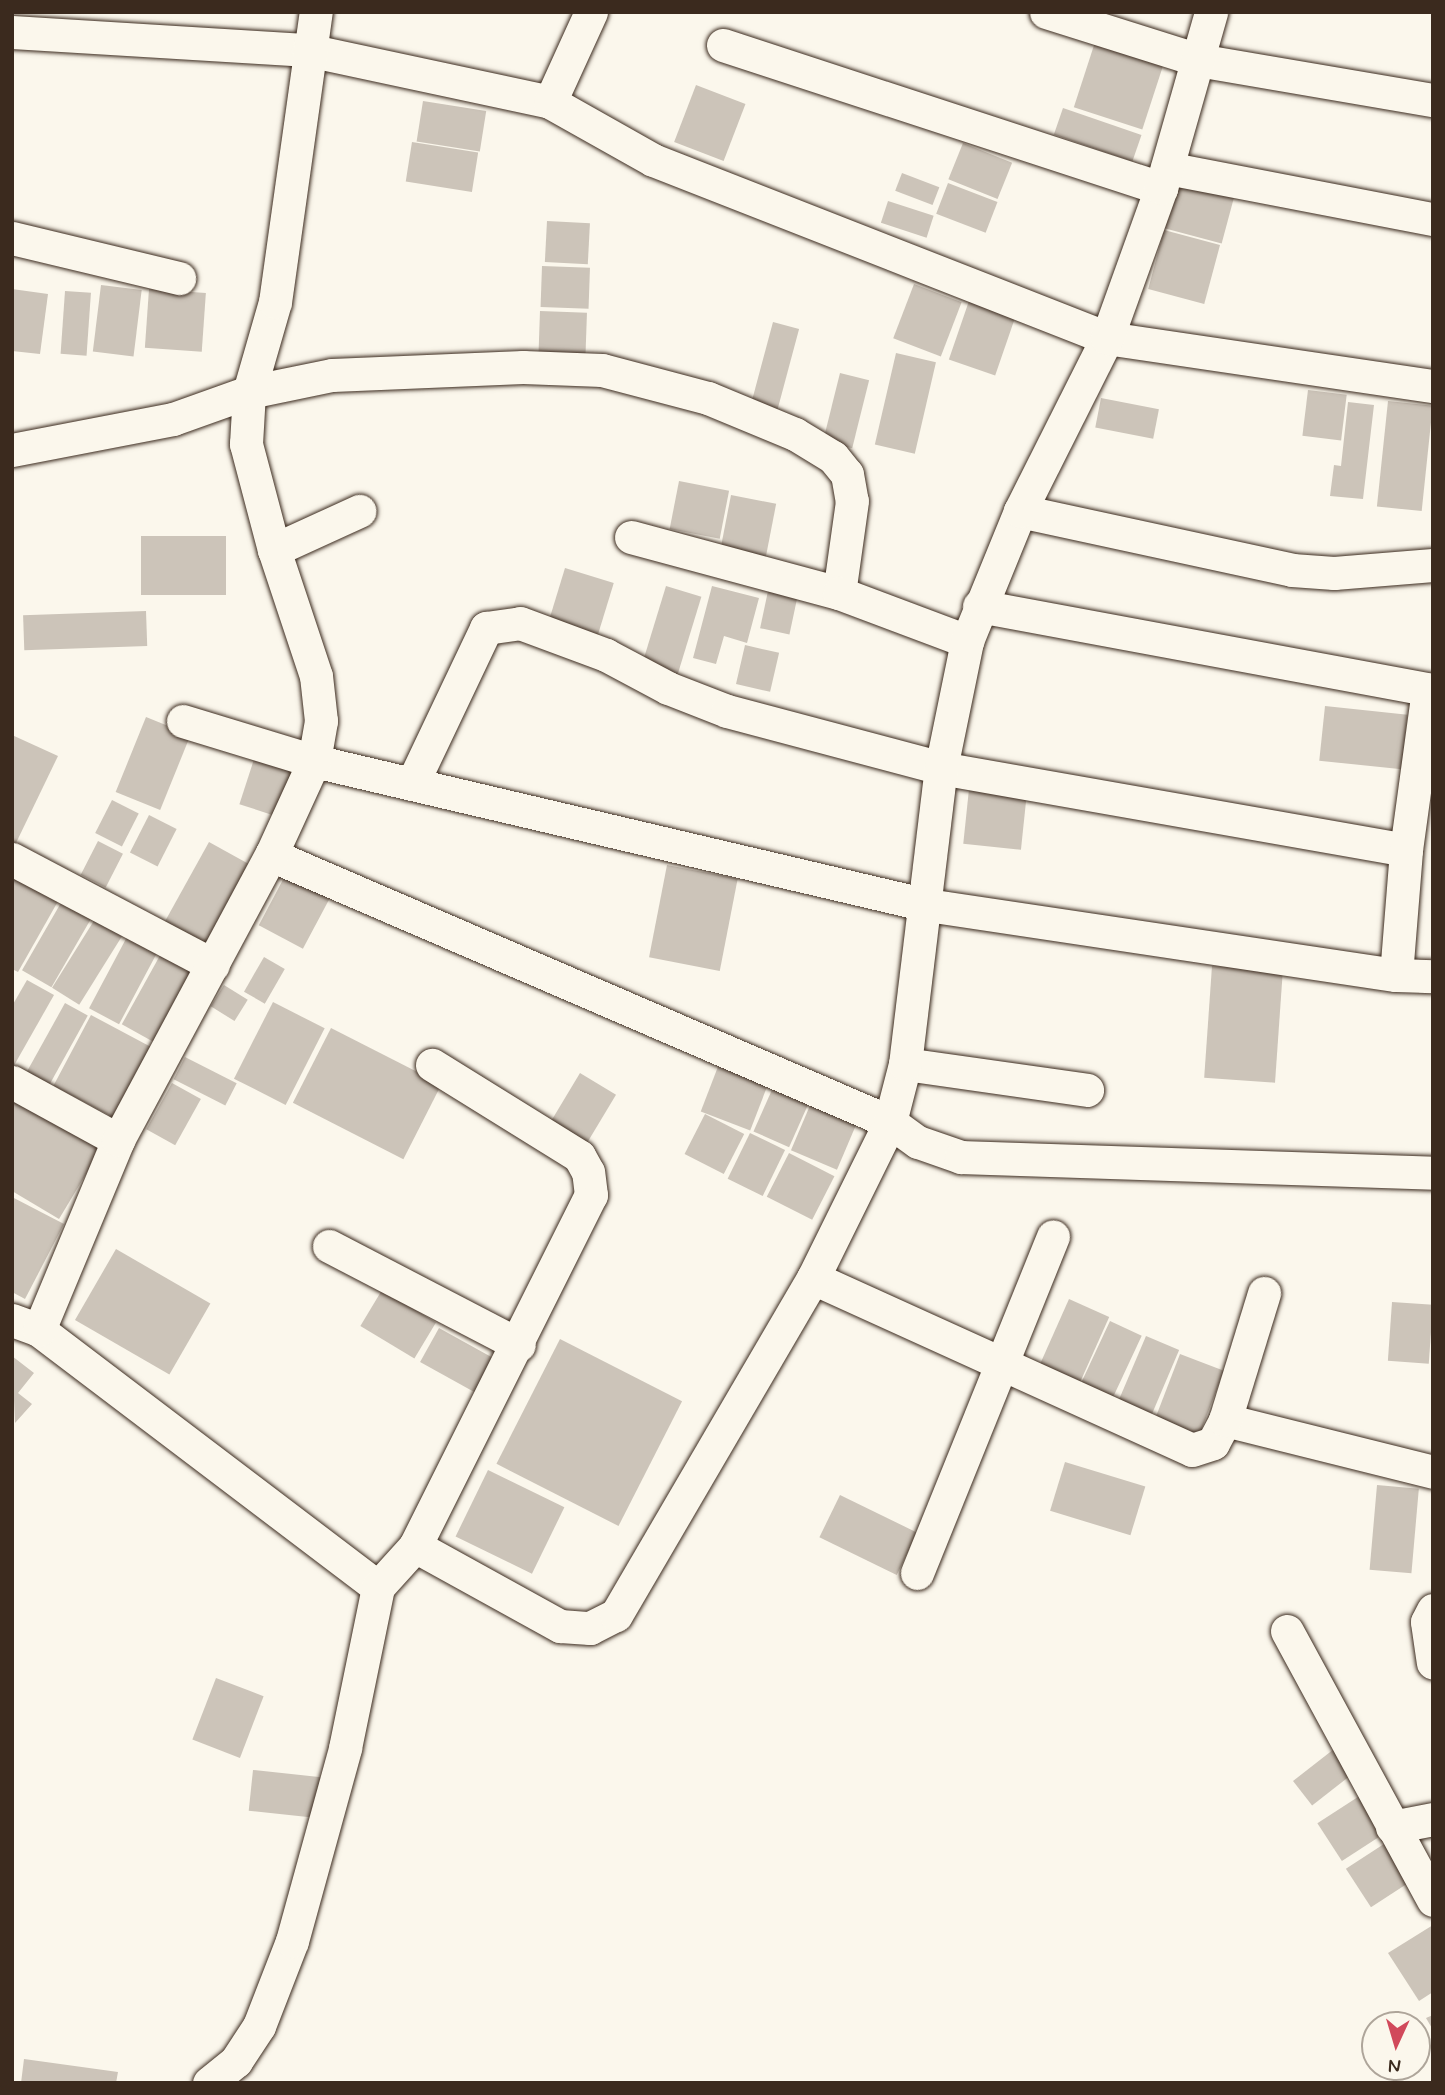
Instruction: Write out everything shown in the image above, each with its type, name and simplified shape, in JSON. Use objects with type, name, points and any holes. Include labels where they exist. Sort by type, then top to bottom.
[{"type":"street","points":[[316,12],[308,50],[275,302],[249,392],[246,444],[274,550],[316,676],[321,721],[314,761],[271,855],[118,1140],[25,1325],[379,1587]]},
{"type":"street","points":[[550,102],[591,12]]},
{"type":"street","points":[[1046,12],[1198,60],[1433,100]]},
{"type":"street","points":[[415,1546],[560,1626],[590,1628],[616,1615],[813,1278],[890,1122],[905,1064],[927,905],[941,768],[967,641],[979,606],[1020,511],[1107,338],[1164,178],[1211,12]]},
{"type":"street","points":[[12,32],[136,25],[308,50],[550,102],[653,160],[1107,338],[1433,386]]},
{"type":"street","points":[[723,45],[1164,178],[1433,219]]},
{"type":"street","points":[[12,238],[179,278]]},
{"type":"street","points":[[12,450],[173,419],[249,392],[332,375],[523,367],[602,370],[708,398],[794,434],[833,457],[847,474],[852,501],[839,593]]},
{"type":"street","points":[[274,550],[359,511]]},
{"type":"street","points":[[1020,511],[1292,570],[1334,573],[1433,565]]},
{"type":"street","points":[[631,537],[839,593],[967,641]]},
{"type":"street","points":[[979,606],[1431,690],[1406,850],[1396,975]]},
{"type":"street","points":[[412,784],[477,642],[486,628],[500,623],[520,623],[606,655],[668,688],[727,711],[941,768],[1406,850]]},
{"type":"street","points":[[183,721],[314,761],[927,905],[1396,975],[1433,976]]},
{"type":"street","points":[[271,855],[890,1122],[918,1142],[961,1157],[1230,1163],[1433,1173]]},
{"type":"street","points":[[12,859],[213,965]]},
{"type":"street","points":[[905,1064],[1087,1090]]},
{"type":"street","points":[[209,2083],[236,2061],[259,2026],[292,1941],[345,1748],[379,1587],[415,1546],[519,1345],[591,1195],[588,1172],[579,1156],[432,1065]]},
{"type":"street","points":[[12,1082],[118,1140]]},
{"type":"street","points":[[918,1573],[1053,1236]]},
{"type":"street","points":[[329,1246],[519,1345]]},
{"type":"street","points":[[813,1278],[1192,1450],[1213,1443],[1225,1420],[1264,1293]]},
{"type":"street","points":[[1225,1420],[1433,1472]]},
{"type":"street","points":[[1433,1610],[1427,1622],[1433,1663]]},
{"type":"street","points":[[1287,1631],[1433,1900]]},
{"type":"street","points":[[1392,1827],[1433,1819]]},
{"type":"building","points":[[1097,36],[1165,58],[1142,130],[1074,107]]},
{"type":"building","points":[[696,85],[745,104],[724,161],[674,142]]},
{"type":"building","points":[[423,101],[486,111],[480,152],[417,141]]},
{"type":"building","points":[[1063,108],[1141,135],[1132,161],[1054,134]]},
{"type":"building","points":[[412,142],[478,152],[472,192],[406,182]]},
{"type":"building","points":[[963,143],[1012,163],[998,199],[948,179]]},
{"type":"building","points":[[902,173],[939,187],[933,205],[895,191]]},
{"type":"building","points":[[1174,178],[1235,194],[1222,244],[1161,227]]},
{"type":"building","points":[[948,183],[997,202],[986,233],[936,214]]},
{"type":"building","points":[[888,201],[934,216],[927,238],[881,223]]},
{"type":"building","points":[[547,221],[590,223],[588,264],[545,262]]},
{"type":"building","points":[[1164,230],[1220,245],[1204,304],[1148,289]]},
{"type":"building","points":[[542,266],[590,268],[589,309],[541,307]]},
{"type":"building","points":[[914,284],[962,302],[941,356],[893,338]]},
{"type":"building","points":[[101,285],[142,290],[134,356],[93,352]]},
{"type":"building","points":[[12,289],[48,294],[40,354],[12,351]]},
{"type":"building","points":[[149,289],[206,293],[202,352],[145,348]]},
{"type":"building","points":[[65,291],[91,293],[87,356],[61,354]]},
{"type":"building","points":[[970,298],[1016,314],[995,375],[949,359]]},
{"type":"building","points":[[540,311],[587,313],[586,355],[539,353]]},
{"type":"building","points":[[773,322],[799,329],[777,410],[751,403]]},
{"type":"building","points":[[896,353],[936,362],[915,454],[875,445]]},
{"type":"building","points":[[840,373],[869,380],[852,448],[823,441]]},
{"type":"building","points":[[1308,390],[1347,395],[1341,440],[1302,436]]},
{"type":"building","points":[[1101,398],[1159,409],[1153,439],[1095,427]]},
{"type":"building","points":[[1388,401],[1433,406],[1422,511],[1377,506]]},
{"type":"building","points":[[1348,402],[1374,405],[1363,499],[1330,496],[1334,465],[1341,466]]},
{"type":"building","points":[[679,481],[729,491],[720,539],[670,529]]},
{"type":"building","points":[[731,495],[776,504],[765,563],[720,554]]},
{"type":"building","points":[[141,536],[226,536],[226,595],[141,595]]},
{"type":"building","points":[[565,568],[614,583],[597,639],[548,624]]},
{"type":"building","points":[[666,586],[701,597],[678,674],[642,663]]},
{"type":"building","points":[[712,586],[759,598],[747,643],[724,636],[716,664],[693,658]]},
{"type":"building","points":[[768,591],[797,597],[789,634],[760,628]]},
{"type":"building","points":[[146,611],[147,646],[24,650],[23,615]]},
{"type":"building","points":[[745,645],[779,653],[770,692],[736,684]]},
{"type":"building","points":[[1325,706],[1408,715],[1402,769],[1319,761]]},
{"type":"building","points":[[146,717],[191,735],[160,810],[116,792]]},
{"type":"building","points":[[12,735],[58,756],[16,843],[12,841]]},
{"type":"building","points":[[257,750],[296,763],[278,817],[239,804]]},
{"type":"building","points":[[969,789],[1027,795],[1021,850],[963,844]]},
{"type":"building","points":[[112,800],[139,814],[122,847],[95,833]]},
{"type":"building","points":[[149,815],[177,829],[158,866],[130,852]]},
{"type":"building","points":[[98,841],[123,854],[106,888],[81,875]]},
{"type":"building","points":[[209,842],[249,864],[204,946],[164,923]]},
{"type":"building","points":[[667,865],[738,879],[720,971],[649,957]]},
{"type":"building","points":[[12,869],[61,896],[18,972],[12,969]]},
{"type":"building","points":[[286,874],[330,897],[303,949],[259,925]]},
{"type":"building","points":[[62,901],[91,918],[51,987],[22,970]]},
{"type":"building","points":[[95,919],[122,936],[79,1005],[52,988]]},
{"type":"building","points":[[128,935],[158,951],[119,1024],[89,1008]]},
{"type":"building","points":[[163,950],[197,969],[156,1043],[122,1024]]},
{"type":"building","points":[[264,957],[285,969],[265,1004],[244,992]]},
{"type":"building","points":[[1212,966],[1283,971],[1275,1083],[1204,1078]]},
{"type":"building","points":[[27,980],[54,995],[12,1069],[12,1006]]},
{"type":"building","points":[[224,985],[248,1000],[234,1021],[211,1006]]},
{"type":"building","points":[[273,1002],[325,1028],[286,1105],[234,1079]]},
{"type":"building","points":[[65,1003],[88,1016],[48,1086],[26,1074]]},
{"type":"building","points":[[91,1015],[151,1047],[113,1118],[53,1086]]},
{"type":"building","points":[[331,1028],[441,1084],[403,1159],[293,1103]]},
{"type":"building","points":[[185,1057],[237,1083],[225,1106],[174,1079]]},
{"type":"building","points":[[719,1064],[768,1083],[750,1131],[701,1112]]},
{"type":"building","points":[[580,1073],[616,1095],[587,1143],[551,1121]]},
{"type":"building","points":[[172,1083],[201,1099],[175,1145],[146,1129]]},
{"type":"building","points":[[775,1083],[811,1099],[789,1147],[753,1131]]},
{"type":"building","points":[[12,1096],[101,1149],[59,1219],[12,1191]]},
{"type":"building","points":[[814,1096],[860,1116],[837,1170],[791,1150]]},
{"type":"building","points":[[705,1114],[744,1134],[724,1174],[685,1154]]},
{"type":"building","points":[[750,1133],[785,1150],[763,1196],[728,1179]]},
{"type":"building","points":[[789,1153],[834,1176],[812,1220],[767,1197]]},
{"type":"building","points":[[12,1197],[64,1224],[25,1299],[12,1292]]},
{"type":"building","points":[[116,1249],[210,1304],[169,1375],[75,1320]]},
{"type":"building","points":[[382,1290],[436,1322],[414,1358],[360,1326]]},
{"type":"building","points":[[1069,1299],[1109,1317],[1077,1389],[1037,1371]]},
{"type":"building","points":[[1392,1302],[1433,1305],[1429,1364],[1388,1361]]},
{"type":"building","points":[[1110,1321],[1142,1336],[1109,1406],[1077,1391]]},
{"type":"building","points":[[439,1328],[496,1360],[477,1394],[420,1362]]},
{"type":"building","points":[[1146,1336],[1179,1350],[1149,1422],[1116,1408]]},
{"type":"building","points":[[560,1339],[682,1401],[619,1526],[496,1464]]},
{"type":"building","points":[[1180,1354],[1224,1371],[1198,1437],[1155,1420]]},
{"type":"building","points":[[12,1356],[34,1373],[18,1393],[32,1404],[15,1423]]},
{"type":"building","points":[[1065,1462],[1145,1487],[1130,1535],[1050,1511]]},
{"type":"building","points":[[488,1470],[564,1507],[532,1574],[456,1537]]},
{"type":"building","points":[[1377,1485],[1419,1489],[1411,1573],[1370,1570]]},
{"type":"building","points":[[840,1495],[917,1533],[897,1575],[819,1537]]},
{"type":"building","points":[[216,1678],[264,1696],[240,1758],[192,1740]]},
{"type":"building","points":[[1334,1749],[1353,1773],[1312,1805],[1293,1781]]},
{"type":"building","points":[[253,1770],[324,1777],[319,1818],[249,1811]]},
{"type":"building","points":[[1361,1795],[1386,1833],[1342,1861],[1317,1823]]},
{"type":"building","points":[[1387,1842],[1412,1881],[1371,1907],[1346,1869]]},
{"type":"building","points":[[1433,1925],[1433,1992],[1419,2001],[1388,1953]]},
{"type":"building","points":[[24,2059],[118,2072],[116,2083],[21,2083]]}]
